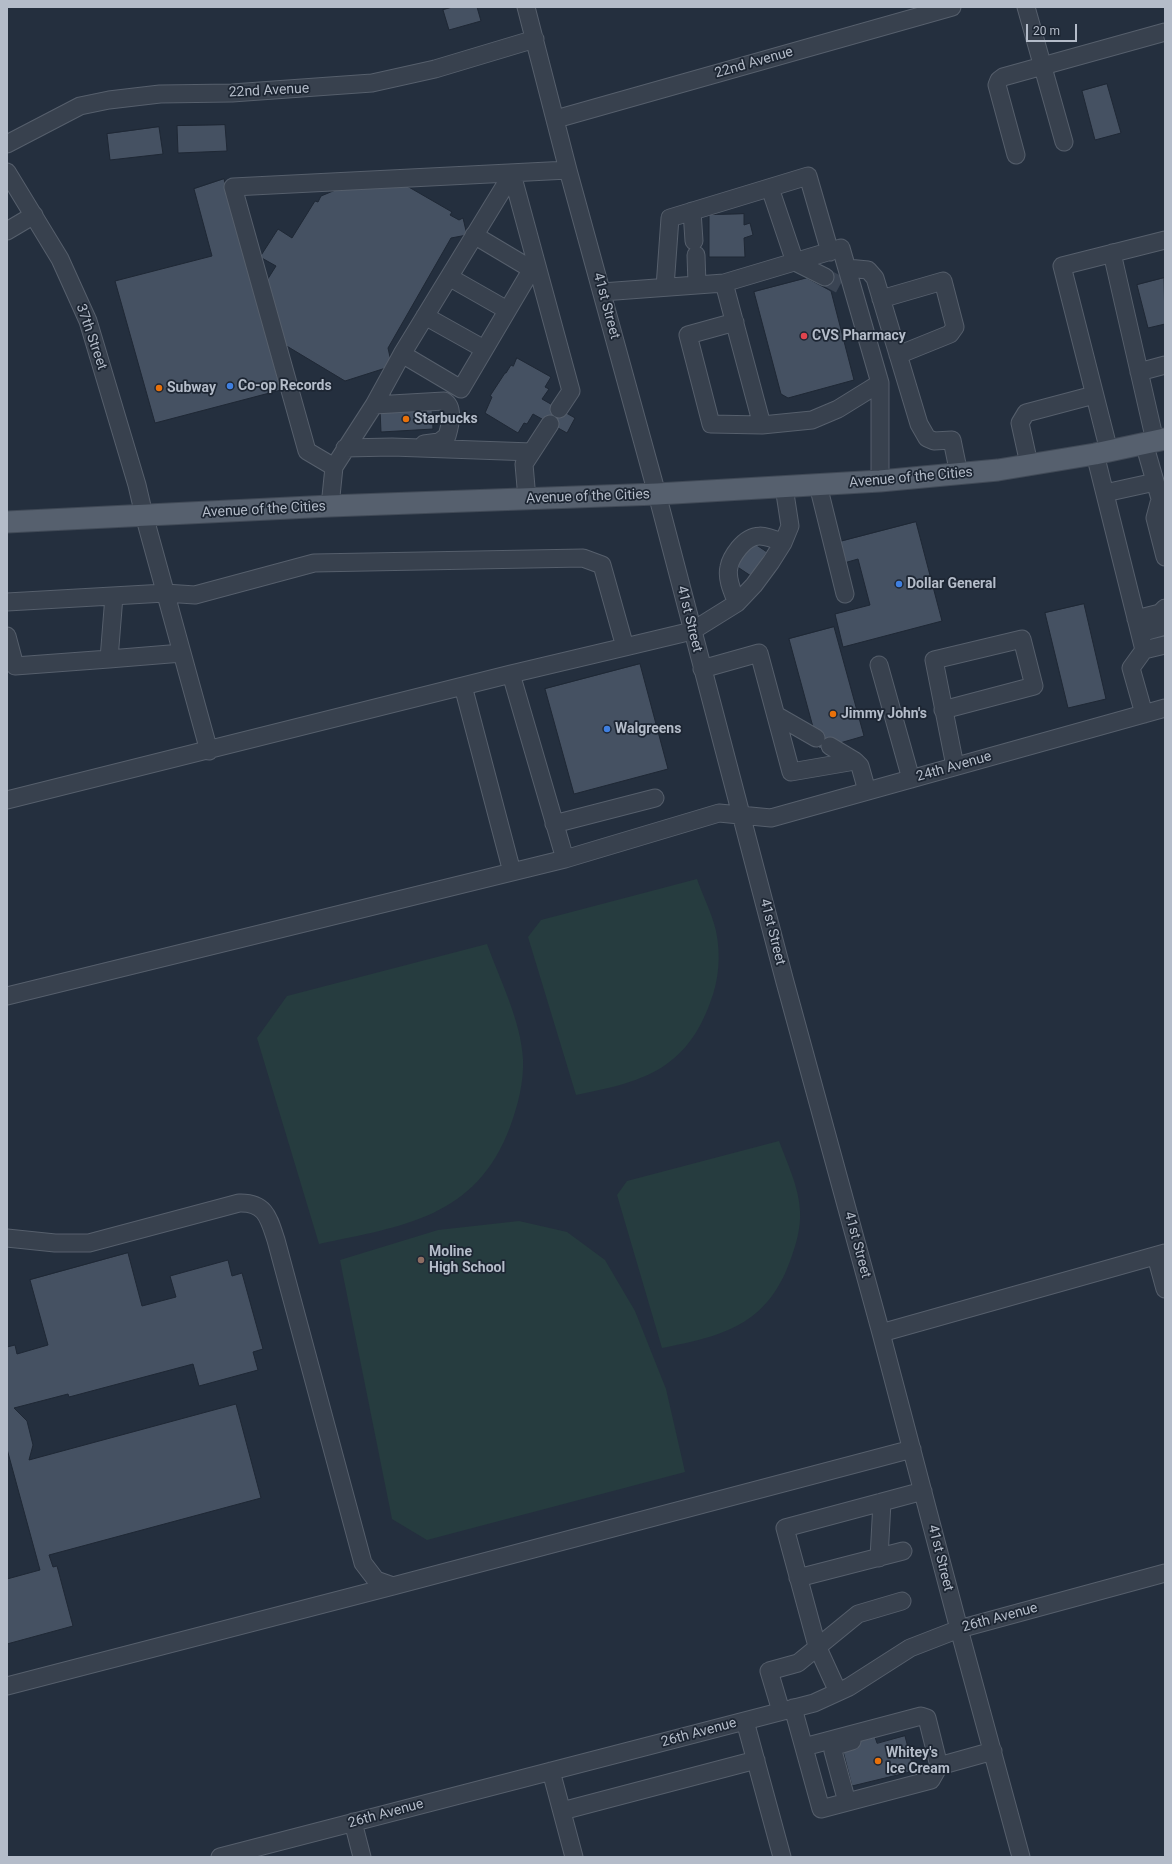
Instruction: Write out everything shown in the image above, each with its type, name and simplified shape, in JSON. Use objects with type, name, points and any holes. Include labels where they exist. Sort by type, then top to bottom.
[{"type":"main road","name":"Avenue of the Cities","points":[[7,522],[330,506],[657,494],[880,481],[959,474],[1029,464],[1102,452],[1155,441]]},
{"type":"street","name":"41st Street","points":[[526,7],[568,170],[657,494],[785,982],[881,1333],[1021,1857]]},
{"type":"street","name":"22nd Avenue","points":[[556,119],[952,7]]},
{"type":"street","points":[[1026,7],[1064,142]]},
{"type":"street","points":[[1016,155],[997,85],[999,80],[1165,32]]},
{"type":"street","name":"22nd Avenue","points":[[7,144],[80,106],[109,100],[160,94],[232,93],[372,83],[428,71],[535,39]]},
{"type":"street","points":[[334,467],[307,451],[233,187],[568,170]]},
{"type":"street","name":"37th Street","points":[[7,172],[60,259],[88,321],[137,485],[209,751]]},
{"type":"street","points":[[330,506],[334,467],[374,405],[402,354],[512,174]]},
{"type":"street","points":[[512,174],[533,265],[571,391],[559,409]]},
{"type":"street","points":[[665,287],[670,218],[808,176],[830,252]]},
{"type":"street","points":[[770,188],[795,262],[854,293]]},
{"type":"street","points":[[692,211],[697,284]]},
{"type":"street","points":[[7,231],[34,215]]},
{"type":"street","points":[[474,235],[533,265]]},
{"type":"street","points":[[1144,650],[1105,493],[1102,452],[1094,395],[1062,266],[1165,240]]},
{"type":"street","points":[[602,292],[724,282],[841,248],[880,383],[880,481]]},
{"type":"street","points":[[1112,253],[1155,441],[1155,482],[1165,516]]},
{"type":"street","points":[[402,354],[461,389],[533,265]]},
{"type":"street","points":[[847,268],[868,270],[875,278],[919,424],[926,438],[934,441],[952,440],[959,474]]},
{"type":"street","points":[[449,277],[507,310]]},
{"type":"street","points":[[881,299],[943,281],[955,327],[950,334],[898,355]]},
{"type":"street","points":[[724,282],[762,425]]},
{"type":"street","points":[[425,316],[484,349]]},
{"type":"street","points":[[735,322],[688,335],[711,424],[762,425],[812,420],[838,409],[880,383]]},
{"type":"street","points":[[1139,372],[1165,365]]},
{"type":"street","points":[[1029,464],[1020,423],[1026,413],[1094,395]]},
{"type":"street","points":[[374,405],[444,401],[450,407],[450,425],[447,436],[439,442],[392,447]]},
{"type":"street","points":[[527,499],[524,464],[550,424]]},
{"type":"street","points":[[345,448],[392,447],[532,452]]},
{"type":"street","points":[[1105,493],[1155,482]]},
{"type":"street","points":[[818,485],[845,594]]},
{"type":"street","points":[[7,800],[692,630],[737,603],[754,585],[783,543],[790,526],[784,487]]},
{"type":"street","points":[[1160,498],[1155,518],[1165,557]]},
{"type":"street","points":[[737,603],[731,586],[729,568],[737,551],[746,540],[757,536],[769,536],[783,543]]},
{"type":"street","points":[[7,602],[165,593],[195,595],[314,563],[583,558],[602,565],[625,647]]},
{"type":"street","points":[[109,660],[114,596]]},
{"type":"street","points":[[1138,626],[1160,614],[1165,608]]},
{"type":"street","points":[[1138,626],[1165,626]]},
{"type":"street","points":[[7,636],[15,666],[109,660],[182,653]]},
{"type":"street","points":[[943,710],[1034,686],[1022,639],[934,660],[943,710],[955,766]]},
{"type":"street","points":[[1144,714],[1131,668],[1144,650],[1165,645]]},
{"type":"street","points":[[702,669],[759,653],[791,772],[855,761]]},
{"type":"street","points":[[879,665],[911,779]]},
{"type":"street","points":[[511,674],[565,859]]},
{"type":"street","points":[[463,686],[512,872]]},
{"type":"street","name":"24th Avenue","points":[[7,996],[565,859],[719,813],[742,814],[771,818],[1165,708]]},
{"type":"street","points":[[776,715],[855,761],[860,766],[867,791]]},
{"type":"street","points":[[554,824],[655,798]]},
{"type":"street","points":[[7,1238],[55,1243],[89,1243],[239,1203],[255,1205],[263,1211],[269,1218],[276,1240],[363,1563],[376,1580],[393,1586]]},
{"type":"street","points":[[881,1333],[1161,1254],[1165,1289]]},
{"type":"street","points":[[7,1686],[334,1602],[912,1449]]},
{"type":"street","points":[[838,1692],[817,1646],[785,1528],[923,1491]]},
{"type":"street","points":[[879,1558],[882,1502]]},
{"type":"street","points":[[798,1578],[903,1551]]},
{"type":"street","points":[[334,1602],[351,1591],[358,1584],[363,1563]]},
{"type":"street","name":"26th Avenue","points":[[220,1857],[258,1852],[353,1822],[814,1703],[855,1683],[910,1648],[959,1629],[1165,1573]]},
{"type":"street","points":[[804,1747],[921,1716],[928,1718],[939,1766],[931,1780],[821,1809],[804,1747],[769,1671],[798,1663],[858,1614],[902,1601]]},
{"type":"street","points":[[745,1721],[782,1857]]},
{"type":"street","points":[[846,1802],[833,1751],[836,1746],[918,1723],[930,1730]]},
{"type":"street","points":[[939,1766],[993,1751]]},
{"type":"street","points":[[562,1811],[756,1760]]},
{"type":"street","points":[[551,1771],[574,1857]]},
{"type":"street","points":[[353,1822],[362,1857]]},
{"type":"green space","points":[[697,879],[716,931],[719,958],[713,994],[700,1026],[688,1044],[674,1059],[658,1070],[621,1085],[576,1095],[528,937],[541,920]]},
{"type":"green space","points":[[487,944],[514,1015],[523,1059],[520,1093],[516,1110],[510,1127],[495,1157],[478,1181],[457,1199],[433,1213],[380,1231],[319,1244],[257,1038],[287,996]]},
{"type":"green space","points":[[779,1141],[795,1184],[799,1202],[800,1217],[798,1236],[790,1261],[780,1283],[769,1300],[740,1324],[723,1332],[704,1338],[662,1348],[617,1195],[627,1181]]},
{"type":"green space","points":[[519,1221],[567,1232],[605,1260],[635,1311],[666,1389],[685,1472],[427,1540],[392,1519],[340,1260],[438,1230]]},
{"type":"building","points":[[453,7],[477,7],[481,21],[449,30],[443,10]]},
{"type":"building","points":[[1107,84],[1121,133],[1095,140],[1082,91]]},
{"type":"building","points":[[225,125],[227,151],[178,153],[177,126]]},
{"type":"building","points":[[159,127],[163,154],[110,160],[107,134]]},
{"type":"building","points":[[224,179],[281,390],[155,423],[115,281],[212,256],[194,189]]},
{"type":"building","points":[[407,186],[452,212],[450,215],[459,220],[463,218],[467,235],[451,238],[388,348],[392,366],[345,381],[280,342],[264,285],[276,266],[260,257],[278,229],[292,238],[315,201],[318,202],[321,196],[338,189]]},
{"type":"building","points":[[744,214],[744,225],[750,223],[753,235],[744,238],[745,257],[709,257],[709,215]]},
{"type":"building","name":"CVS Pharmacy","points":[[807,278],[831,291],[854,380],[788,398],[781,394],[754,292]]},
{"type":"building","points":[[1164,278],[1165,324],[1148,328],[1137,285]]},
{"type":"building","points":[[517,358],[551,377],[545,387],[549,389],[542,399],[575,418],[567,433],[533,414],[527,424],[524,423],[518,433],[485,413],[492,397],[490,396],[511,365],[513,366]]},
{"type":"building","name":"Starbucks","points":[[432,406],[433,429],[381,432],[380,409]]},
{"type":"building","name":"Dollar General","points":[[916,522],[942,621],[843,647],[835,614],[870,605],[858,559],[844,563],[839,542]]},
{"type":"building","points":[[752,542],[767,552],[751,576],[736,566]]},
{"type":"building","points":[[1084,604],[1106,699],[1068,708],[1045,613]]},
{"type":"building","points":[[834,627],[864,736],[819,749],[789,639]]},
{"type":"building","name":"Walgreens","points":[[640,664],[668,769],[574,794],[545,689]]},
{"type":"building","points":[[128,1253],[142,1306],[176,1297],[170,1276],[228,1260],[232,1276],[242,1273],[263,1349],[253,1352],[258,1370],[199,1386],[193,1364],[69,1397],[68,1394],[14,1408],[27,1421],[33,1445],[29,1460],[236,1404],[261,1498],[49,1555],[53,1567],[57,1566],[73,1626],[7,1644],[7,1579],[40,1570],[7,1449],[7,1347],[15,1345],[17,1354],[48,1345],[30,1280]]},
{"type":"building","name":"Whitey's Ice Cream","points":[[905,1736],[914,1771],[852,1786],[843,1751],[848,1744],[875,1737],[877,1743]]},
{"type":"tunnel","points":[[825,277],[840,285]]},
{"type":"place","name":"CVS Pharmacy","points":[[804,336]]},
{"type":"place","name":"Co-op Records","points":[[230,386]]},
{"type":"place","name":"Subway","points":[[159,388]]},
{"type":"place","name":"Starbucks","points":[[406,419]]},
{"type":"place","name":"Dollar General","points":[[899,584]]},
{"type":"place","name":"Jimmy John's","points":[[833,714]]},
{"type":"place","name":"Walgreens","points":[[607,729]]},
{"type":"place","name":"Moline High School","points":[[421,1260]]},
{"type":"place","name":"Whitey's Ice Cream","points":[[878,1761]]}]
